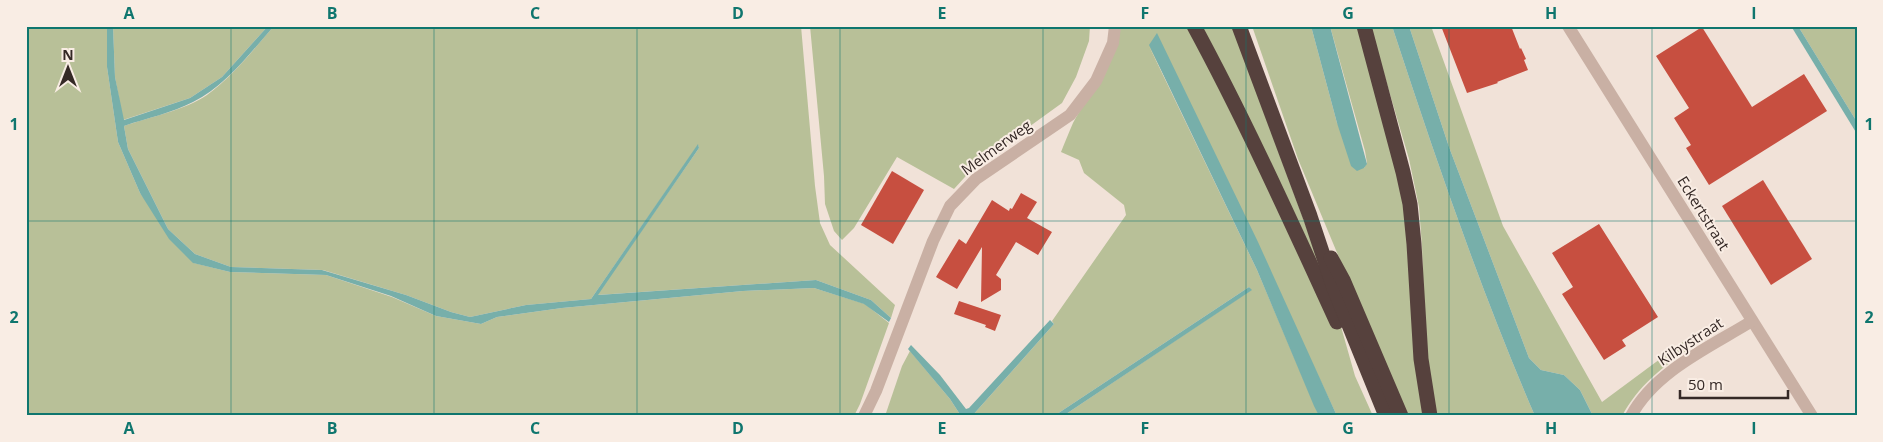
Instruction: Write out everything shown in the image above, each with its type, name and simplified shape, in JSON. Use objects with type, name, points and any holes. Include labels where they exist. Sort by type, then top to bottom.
[{"type":"highway","points":[[1194,26],[1255,144],[1358,370],[1373,385]]},
{"type":"highway","points":[[1240,26],[1310,216],[1334,288],[1386,416]]},
{"type":"highway","points":[[1364,26],[1404,172],[1410,204],[1421,359],[1430,416]]},
{"type":"highway","points":[[1310,216],[1343,280],[1401,416]]},
{"type":"street","name":"Melmerweg","points":[[864,416],[876,391],[933,241],[950,206],[976,179],[1070,115],[1096,81],[1113,43],[1114,26]]},
{"type":"street","name":"Eckertstraat","points":[[1568,26],[1812,416]]},
{"type":"street","name":"Kilbystraat","points":[[1631,416],[1638,402],[1666,374],[1752,321]]},
{"type":"green space","points":[[26,26],[107,26],[107,67],[118,142],[140,193],[194,263],[230,272],[326,275],[392,297],[436,316],[481,324],[497,317],[562,308],[743,291],[814,288],[865,304],[889,323],[860,404],[854,416],[26,416]]},
{"type":"green space","points":[[113,26],[268,26],[222,77],[190,98],[123,120],[115,77]]},
{"type":"green space","points":[[274,26],[801,26],[820,223],[830,245],[895,305],[891,318],[871,300],[816,280],[597,295],[699,148],[698,145],[591,299],[526,305],[470,317],[323,270],[231,267],[195,254],[168,229],[128,149],[124,126],[178,109],[207,95],[234,71]]},
{"type":"green space","points":[[810,26],[1090,26],[1089,41],[1076,77],[1062,103],[975,166],[954,189],[897,157],[854,228],[842,240],[834,231],[825,204]]},
{"type":"green space","points":[[1120,26],[1232,26],[1334,302],[1355,376],[1373,416],[1337,416],[1315,369],[1149,46],[1257,270],[1319,416],[1063,416],[1251,290],[1249,287],[1054,416],[972,416],[1054,324],[1052,321],[1126,215],[1124,205],[1084,173],[1079,160],[1061,152],[1073,123],[1109,65],[1118,40]]},
{"type":"green space","points":[[1252,26],[1311,26],[1337,123],[1364,168],[1367,163],[1365,151],[1330,26],[1359,26],[1405,197],[1424,416],[1405,416],[1298,159]]},
{"type":"green space","points":[[1370,26],[1392,26],[1459,222],[1535,416],[1436,416],[1425,342],[1419,207],[1409,159]]},
{"type":"green space","points":[[1409,26],[1431,26],[1503,226],[1602,402],[1683,342],[1691,348],[1643,386],[1622,416],[1593,416],[1580,390],[1564,375],[1541,370],[1529,358],[1449,147]]},
{"type":"green space","points":[[1798,26],[1857,26],[1857,122]]},
{"type":"green space","points":[[910,351],[950,399],[961,416],[885,416],[902,366]]},
{"type":"water","points":[[107,26],[113,26],[115,77],[124,120],[190,98],[222,77],[268,26],[274,26],[227,78],[205,95],[177,109],[124,126],[128,149],[168,229],[195,254],[231,267],[322,270],[406,295],[470,317],[526,305],[591,299],[698,144],[699,148],[598,295],[816,280],[871,300],[891,318],[889,322],[864,304],[814,288],[743,291],[562,308],[497,317],[481,324],[436,316],[391,296],[326,275],[230,272],[193,263],[169,239],[140,193],[118,142],[107,67]]},
{"type":"water","points":[[1311,26],[1330,26],[1367,164],[1364,168],[1357,171],[1351,166],[1337,123]]},
{"type":"water","points":[[1392,26],[1409,26],[1449,147],[1529,358],[1541,370],[1564,375],[1580,390],[1593,416],[1535,416],[1459,222]]},
{"type":"water","points":[[1791,26],[1798,26],[1857,122],[1857,134]]},
{"type":"water","points":[[1157,33],[1258,242],[1337,416],[1319,416],[1314,406],[1257,270],[1149,45]]},
{"type":"water","points":[[1249,287],[1252,290],[1063,416],[1054,416]]},
{"type":"water","points":[[1050,320],[1054,324],[972,416],[961,416],[950,399],[908,349],[911,345],[940,375],[966,409]]},
{"type":"building","points":[[1441,26],[1511,26],[1526,59],[1524,60],[1528,70],[1498,83],[1467,93]]},
{"type":"building","points":[[1702,27],[1752,107],[1804,74],[1827,111],[1709,185],[1686,148],[1691,145],[1674,118],[1689,108],[1656,56]]},
{"type":"building","points":[[892,171],[924,190],[893,244],[861,225]]},
{"type":"building","points":[[1763,180],[1812,259],[1771,285],[1722,206]]},
{"type":"building","points":[[1021,193],[1037,202],[1027,218],[1052,232],[1038,255],[1016,242],[996,275],[1001,279],[1001,290],[981,302],[982,247],[957,289],[936,277],[959,239],[966,244],[992,200],[1009,211]]},
{"type":"building","points":[[1599,224],[1658,317],[1622,340],[1626,346],[1604,360],[1562,294],[1573,287],[1552,253]]},
{"type":"building","points":[[959,301],[1001,315],[995,331],[985,327],[986,325],[954,314]]}]
